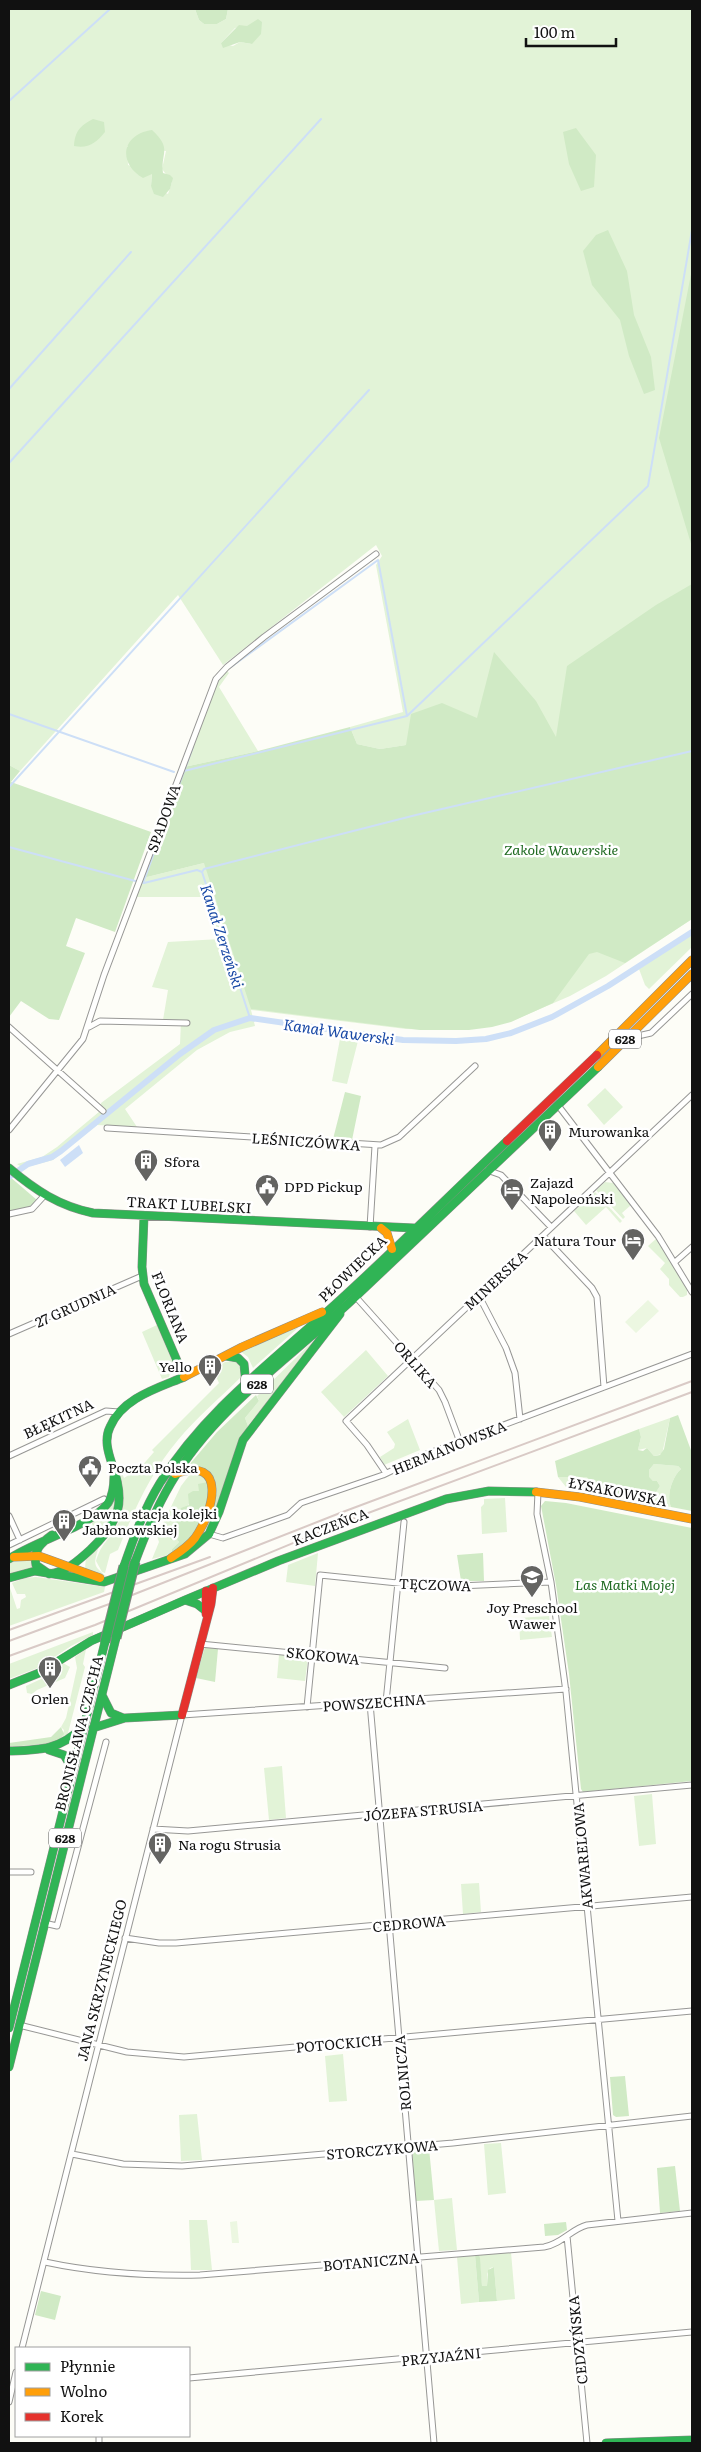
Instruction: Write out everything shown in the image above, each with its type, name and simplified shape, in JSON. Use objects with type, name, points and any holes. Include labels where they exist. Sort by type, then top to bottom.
[{"type":"main road","name":"PŁOWIECKA","points":[[105,1642],[124,1566],[144,1510],[165,1472],[194,1435],[329,1310],[623,1030],[692,960]]},
{"type":"main road","name":"PŁOWIECKA","points":[[116,1638],[136,1562],[150,1521],[175,1474],[210,1429],[281,1362],[348,1303],[692,974]]},
{"type":"main road","name":"TRAKT LUBELSKI","points":[[13,1171],[43,1197],[73,1210],[144,1216],[380,1228],[414,1228]]},
{"type":"main road","name":"FLORIANA","points":[[144,1216],[142,1276],[184,1377]]},
{"type":"main road","points":[[380,1228],[387,1233],[392,1249]]},
{"type":"main road","points":[[9,1578],[35,1571],[95,1582],[114,1580],[185,1554],[195,1548],[209,1534],[215,1521],[233,1463],[243,1440],[348,1303]]},
{"type":"main road","points":[[52,1535],[39,1544],[35,1554],[36,1565],[48,1574],[63,1572],[69,1567],[107,1533],[117,1516],[120,1493],[114,1469],[108,1456],[107,1440],[110,1425],[119,1412],[138,1398],[184,1377],[221,1357],[329,1310]]},
{"type":"main road","points":[[221,1357],[236,1356],[243,1360],[247,1371],[246,1385]]},
{"type":"main road","points":[[9,1558],[30,1544],[52,1535],[105,1507],[112,1496],[114,1469]]},
{"type":"main road","points":[[171,1558],[186,1547],[198,1534],[207,1516],[213,1494],[211,1481],[201,1470],[194,1469],[175,1474]]},
{"type":"main road","name":"KACZEŃCA","points":[[9,1685],[38,1673],[83,1645],[139,1619],[278,1561],[434,1502],[489,1491],[538,1492]]},
{"type":"main road","name":"ŁYSAKOWSKA","points":[[538,1492],[580,1497],[692,1519]]},
{"type":"main road","points":[[9,1558],[35,1554],[89,1575],[114,1580]]},
{"type":"main road","points":[[82,1556],[82,1567],[89,1575]]},
{"type":"main road","name":"JANA SKRZYNECKIEGO","points":[[182,1715],[200,1644],[210,1589]]},
{"type":"main road","points":[[185,1600],[197,1604],[206,1615]]},
{"type":"main road","name":"BRONISŁAWA CZECHA","points":[[9,2024],[12,2004],[73,1770],[102,1695],[116,1638]]},
{"type":"main road","name":"BRONISŁAWA CZECHA","points":[[9,2067],[63,1844],[105,1642]]},
{"type":"main road","points":[[102,1695],[111,1713],[123,1718]]},
{"type":"main road","points":[[9,1751],[44,1749],[67,1744],[89,1726],[123,1718],[182,1715]]},
{"type":"main road","points":[[44,1749],[61,1753],[73,1770]]},
{"type":"main road","points":[[606,2443],[692,2440]]},
{"type":"street","name":"SPADOWA","points":[[9,1130],[59,1071],[83,1039],[89,1027],[89,1018],[216,679],[227,667],[264,637],[376,554]]},
{"type":"street","points":[[625,1039],[651,1033],[692,994]]},
{"type":"street","points":[[89,1027],[100,1020],[187,1023]]},
{"type":"street","points":[[9,1027],[103,1111]]},
{"type":"street","name":"LEŚNICZÓWKA","points":[[107,1128],[375,1146],[388,1143],[399,1137],[475,1066]]},
{"type":"street","name":"MINERSKA","points":[[386,1473],[367,1445],[346,1421],[692,1095]]},
{"type":"street","points":[[556,1104],[658,1236],[692,1292]]},
{"type":"street","points":[[370,1227],[375,1146]]},
{"type":"street","points":[[486,1170],[501,1175],[551,1227]]},
{"type":"street","points":[[9,1214],[32,1209],[43,1197]]},
{"type":"street","points":[[543,1236],[592,1288],[597,1297],[604,1386]]},
{"type":"street","points":[[675,1262],[692,1247]]},
{"type":"street","name":"27 GRUDNIA","points":[[9,1334],[142,1276]]},
{"type":"street","name":"ORLIKA","points":[[355,1296],[439,1390],[460,1442]]},
{"type":"street","points":[[479,1296],[506,1348],[515,1373],[520,1419]]},
{"type":"street","name":"HERMANOWSKA","points":[[209,1534],[223,1538],[288,1515],[305,1502],[386,1473],[604,1386],[692,1354]]},
{"type":"street","name":"BŁĘKITNA","points":[[9,1456],[106,1411],[119,1412]]},
{"type":"street","name":"AKWARELOWA","points":[[538,1492],[537,1514],[551,1582],[566,1688],[618,2221]]},
{"type":"street","points":[[9,1545],[104,1499]]},
{"type":"street","points":[[9,1516],[20,1540]]},
{"type":"street","points":[[386,1702],[404,1522]]},
{"type":"street","name":"TĘCZOWA","points":[[312,1654],[320,1574],[436,1587],[551,1582]]},
{"type":"street","name":"SKOKOWA","points":[[200,1644],[445,1668]]},
{"type":"street","points":[[307,1707],[312,1654]]},
{"type":"street","name":"POWSZECHNA","points":[[182,1715],[566,1688]]},
{"type":"street","name":"ROLNICZA","points":[[370,1703],[434,2443]]},
{"type":"street","name":"JANA SKRZYNECKIEGO","points":[[22,2347],[182,1715]]},
{"type":"street","points":[[43,1924],[57,1926],[106,1742]]},
{"type":"street","name":"JÓZEFA STRUSIA","points":[[153,1829],[188,1831],[692,1785]]},
{"type":"street","points":[[63,1844],[78,1847]]},
{"type":"street","points":[[9,1872],[31,1872]]},
{"type":"street","name":"CEDROWA","points":[[125,1938],[159,1943],[176,1943],[692,1897]]},
{"type":"street","name":"POTOCKICH","points":[[20,2025],[138,2054],[184,2057],[692,2011]]},
{"type":"street","name":"STORCZYKOWA","points":[[72,2154],[123,2164],[177,2166],[530,2135],[692,2116]]},
{"type":"street","name":"BOTANICZNA","points":[[44,2262],[104,2272],[160,2276],[200,2275],[552,2246],[580,2227],[692,2213]]},
{"type":"street","name":"CEDZYŃSKA","points":[[567,2236],[588,2443]]},
{"type":"street","name":"PRZYJAŹNI","points":[[190,2378],[692,2332]]},
{"type":"street","points":[[9,2402],[15,2376]]},
{"type":"green space","name":"Zakole Wawerskie","points":[[9,9],[195,9],[199,20],[204,24],[217,24],[226,19],[228,9],[692,9],[692,919],[606,976],[570,996],[512,1021],[444,1030],[406,1029],[251,1010],[255,1026],[230,1032],[197,1050],[125,1109],[137,1127],[97,1125],[53,1160],[23,1168],[17,1164],[42,1157],[57,1147],[100,1111],[101,1103],[180,1044],[181,1021],[163,1020],[168,990],[152,987],[168,942],[220,939],[206,897],[136,897],[143,878],[204,863],[406,745],[380,749],[357,744],[350,727],[403,712],[376,565],[382,556],[376,545],[223,665],[178,595],[20,771],[9,765]],"holes":[[[247,26],[252,44],[240,42],[233,46],[221,43],[235,28]],[[127,146],[166,151],[162,169],[172,182],[168,194],[151,186],[152,173],[128,165]]]},
{"type":"green space","points":[[195,9],[228,9],[226,19],[217,24],[204,24],[199,20]]},
{"type":"green space","points":[[258,19],[262,22],[261,34],[252,44],[240,42],[223,48],[221,43],[239,25],[247,26]]},
{"type":"green space","points":[[93,119],[104,122],[105,132],[88,146],[74,146],[79,130]]},
{"type":"green space","points":[[576,128],[596,155],[594,187],[581,191],[569,164],[563,132]]},
{"type":"green space","points":[[152,130],[164,147],[163,173],[173,178],[170,189],[163,197],[154,194],[151,186],[152,174],[143,178],[129,165],[127,157],[126,150],[134,137]]},
{"type":"green space","points":[[608,230],[627,271],[634,315],[651,357],[655,390],[644,394],[629,356],[620,320],[592,285],[583,251],[596,235]]},
{"type":"green space","points":[[692,269],[692,547],[659,438]]},
{"type":"green space","name":"Zakole Wawerskie","points":[[692,584],[692,919],[625,963],[597,952],[589,954],[553,1003],[511,1022],[469,1030],[420,1030],[251,1009],[204,863],[143,878],[184,767],[258,751],[350,727],[357,744],[380,749],[406,745],[411,714],[442,703],[477,718],[494,652],[536,701],[556,737],[567,666],[656,605]]},
{"type":"green space","points":[[226,670],[229,673],[219,687],[258,751],[184,767],[217,681]]},
{"type":"green space","points":[[9,765],[20,771],[11,782],[151,832],[115,932],[76,918],[66,946],[85,953],[59,1020],[49,1019],[21,1001],[9,1017]]},
{"type":"green space","points":[[692,934],[692,947],[649,989],[645,985],[639,969]]},
{"type":"green space","points":[[340,1039],[358,1041],[347,1084],[332,1081]]},
{"type":"green space","points":[[605,1088],[623,1107],[604,1125],[587,1105]]},
{"type":"green space","points":[[345,1092],[361,1096],[352,1140],[333,1139]]},
{"type":"green space","points":[[9,1176],[37,1200],[31,1207],[9,1212]]},
{"type":"green space","points":[[605,1182],[613,1183],[631,1205],[622,1213],[625,1217],[623,1219],[596,1190]]},
{"type":"green space","points":[[595,1192],[622,1221],[620,1223],[606,1207],[586,1225],[574,1211]]},
{"type":"green space","points":[[657,1238],[687,1289],[687,1295],[683,1297],[680,1297],[669,1285],[669,1279],[660,1269],[665,1263],[648,1246]]},
{"type":"green space","points":[[648,1300],[659,1311],[636,1333],[625,1322]]},
{"type":"green space","points":[[157,1325],[173,1363],[169,1377],[162,1379],[142,1332]]},
{"type":"green space","points":[[299,1327],[253,1368],[248,1357],[240,1351]]},
{"type":"green space","points":[[314,1340],[248,1426],[245,1418],[259,1401],[257,1396]]},
{"type":"green space","points":[[366,1350],[388,1376],[344,1417],[321,1392]]},
{"type":"green space","points":[[235,1361],[241,1368],[241,1377],[193,1423],[168,1452],[144,1492],[118,1550],[110,1554],[105,1573],[102,1572],[96,1561],[101,1548],[121,1517],[123,1493],[118,1469],[120,1468],[124,1478],[140,1468],[154,1452],[152,1450],[219,1383],[213,1370],[225,1362]]},
{"type":"green space","points":[[256,1395],[259,1401],[245,1418],[248,1426],[208,1529],[205,1528],[216,1497],[216,1484],[214,1478],[189,1465],[217,1432]]},
{"type":"green space","points":[[678,1415],[692,1453],[692,1511],[671,1507],[670,1492],[675,1477],[681,1469],[678,1466],[654,1464],[649,1470],[649,1477],[653,1481],[657,1481],[660,1486],[649,1503],[619,1497],[617,1493],[607,1491],[586,1477],[558,1477],[555,1461],[639,1429],[641,1437],[638,1450],[643,1451],[647,1448],[654,1456],[660,1455],[664,1449],[670,1418]]},
{"type":"green space","points":[[670,1418],[662,1454],[654,1456],[647,1448],[638,1450],[641,1437],[639,1429]]},
{"type":"green space","points":[[408,1419],[420,1450],[384,1465],[380,1457],[394,1448],[395,1444],[387,1432]]},
{"type":"green space","points":[[654,1464],[678,1466],[681,1469],[671,1487],[669,1498],[671,1507],[649,1503],[660,1486],[657,1481],[649,1478],[649,1470]]},
{"type":"green space","points":[[191,1473],[199,1473],[208,1482],[190,1501],[176,1537],[179,1542],[172,1549],[172,1554],[152,1559],[159,1542],[157,1536],[181,1486]]},
{"type":"green space","points":[[558,1477],[586,1477],[617,1493],[619,1497],[566,1487]]},
{"type":"green space","points":[[208,1482],[207,1504],[198,1526],[188,1540],[172,1554],[172,1549],[179,1542],[176,1538],[171,1540],[169,1536],[181,1508],[189,1505],[188,1494],[193,1491],[199,1491],[198,1484]]},
{"type":"green space","points":[[117,1496],[112,1519],[99,1538],[96,1537],[91,1520],[104,1513]]},
{"type":"green space","points":[[505,1498],[507,1532],[482,1534],[481,1507],[484,1504],[484,1499]]},
{"type":"green space","name":"Las Matki Mojej","points":[[545,1501],[566,1503],[692,1528],[692,1781],[583,1792],[581,1789],[569,1674],[556,1585],[541,1506]]},
{"type":"green space","points":[[99,1546],[95,1561],[96,1565],[107,1577],[89,1573],[85,1569],[86,1556]]},
{"type":"green space","points":[[318,1553],[315,1586],[286,1582],[288,1565]]},
{"type":"green space","points":[[483,1553],[484,1581],[461,1581],[457,1555]]},
{"type":"green space","points":[[31,1557],[34,1568],[9,1575],[9,1564],[20,1558]]},
{"type":"green space","points":[[36,1577],[105,1587],[104,1592],[9,1626],[9,1585],[17,1609],[20,1608],[21,1600],[26,1597],[25,1594],[17,1594],[12,1583],[25,1578]]},
{"type":"green space","points":[[549,1616],[552,1637],[520,1640],[519,1618]]},
{"type":"green space","points":[[93,1632],[93,1635],[71,1646],[40,1667],[9,1679],[9,1664]]},
{"type":"green space","points":[[205,1647],[218,1649],[215,1682],[196,1678]]},
{"type":"green space","points":[[86,1649],[83,1664],[85,1667],[67,1737],[57,1741],[62,1737],[64,1730],[61,1727],[66,1718],[77,1668],[75,1657]]},
{"type":"green space","points":[[279,1655],[308,1658],[305,1681],[277,1678]]},
{"type":"green space","points":[[63,1663],[70,1667],[65,1678],[32,1694],[27,1693],[26,1686],[41,1679]]},
{"type":"green space","points":[[61,1727],[64,1734],[57,1743],[9,1747],[9,1743],[51,1737]]},
{"type":"green space","points":[[282,1766],[286,1818],[269,1820],[264,1768]]},
{"type":"green space","points":[[652,1794],[656,1844],[639,1846],[634,1796]]},
{"type":"green space","points":[[479,1883],[481,1912],[463,1914],[461,1884]]},
{"type":"green space","points":[[343,2054],[347,2101],[329,2102],[325,2056]]},
{"type":"green space","points":[[625,2076],[629,2116],[616,2117],[613,2115],[610,2077]]},
{"type":"green space","points":[[197,2114],[202,2160],[181,2161],[179,2115]]},
{"type":"green space","points":[[501,2143],[506,2193],[488,2195],[484,2144]]},
{"type":"green space","points":[[429,2148],[434,2200],[416,2201],[412,2149]]},
{"type":"green space","points":[[675,2166],[680,2211],[660,2213],[657,2168]]},
{"type":"green space","points":[[452,2198],[457,2250],[439,2251],[434,2200]]},
{"type":"green space","points":[[189,2220],[207,2220],[212,2270],[191,2270]]},
{"type":"green space","points":[[237,2221],[239,2243],[232,2243],[230,2222]]},
{"type":"green space","points":[[566,2222],[567,2230],[558,2235],[545,2236],[544,2224]]},
{"type":"green space","points":[[511,2252],[515,2299],[497,2301],[494,2267],[490,2268],[487,2274],[487,2286],[482,2286],[479,2255]]},
{"type":"green space","points":[[475,2255],[479,2302],[461,2304],[457,2257]]},
{"type":"green space","points":[[475,2255],[479,2255],[480,2258],[482,2286],[487,2286],[488,2270],[494,2267],[497,2301],[479,2302]]},
{"type":"green space","points":[[41,2291],[61,2296],[55,2320],[35,2315]]},
{"type":"water","points":[[79,1145],[83,1153],[65,1167],[60,1160]]},
{"type":"waterway","points":[[9,101],[110,9]]},
{"type":"waterway","points":[[9,463],[321,119]]},
{"type":"waterway","points":[[407,716],[648,486],[692,230]]},
{"type":"waterway","points":[[9,389],[131,252]]},
{"type":"waterway","points":[[9,787],[369,390]]},
{"type":"waterway","points":[[184,771],[407,716],[378,560],[231,667]]},
{"type":"waterway","points":[[9,714],[174,772]]},
{"type":"waterway","points":[[143,883],[193,747]]},
{"type":"waterway","points":[[202,872],[204,869],[416,815],[692,751]]},
{"type":"waterway","name":"Kanał Zerzeński","points":[[9,847],[139,882]]},
{"type":"waterway","name":"Kanał Zerzeński","points":[[144,883],[197,870],[202,872],[250,1018]]},
{"type":"waterway","name":"Kanał Wawerski","points":[[9,1177],[28,1164],[52,1157],[61,1151],[180,1054],[214,1030],[250,1018],[403,1040],[456,1041],[486,1039],[511,1033],[552,1017],[608,986],[692,932]]},
{"type":"railway","points":[[9,1641],[112,1603],[340,1513],[692,1381]]},
{"type":"railway","points":[[9,1656],[95,1625],[344,1522],[692,1392]]},
{"type":"railway","points":[[9,1630],[210,1557]]},
{"type":"traffic: fast","points":[[135,1562],[151,1522],[171,1483],[209,1431],[254,1386],[351,1301],[598,1067]]},
{"type":"traffic: fast","points":[[124,1566],[140,1523],[154,1493],[178,1456],[199,1431],[267,1364],[361,1280],[507,1141]]},
{"type":"traffic: fast","points":[[9,1168],[48,1196],[69,1206],[93,1213],[414,1228]]},
{"type":"traffic: fast","points":[[52,1535],[41,1544],[35,1560],[36,1565],[49,1574],[61,1571],[72,1565],[101,1539],[114,1520],[119,1500],[119,1489],[107,1446],[107,1436],[110,1427],[116,1417],[132,1401],[152,1390],[184,1377],[144,1284],[142,1267],[144,1216]]},
{"type":"traffic: fast","points":[[209,1534],[219,1512],[243,1440],[340,1314]]},
{"type":"traffic: fast","points":[[226,1356],[238,1358],[244,1364],[246,1385]]},
{"type":"traffic: fast","points":[[9,1559],[76,1526],[100,1511],[111,1497],[114,1476]]},
{"type":"traffic: fast","points":[[9,1685],[39,1673],[91,1641],[185,1600],[278,1561],[446,1499],[489,1491],[536,1492]]},
{"type":"traffic: fast","points":[[9,1578],[35,1571],[104,1582],[185,1554],[209,1534]]},
{"type":"traffic: fast","points":[[116,1638],[135,1562]]},
{"type":"traffic: fast","points":[[105,1642],[124,1566]]},
{"type":"traffic: fast","points":[[185,1600],[197,1604],[206,1611]]},
{"type":"traffic: fast","points":[[9,2067],[116,1638]]},
{"type":"traffic: fast","points":[[9,2028],[105,1642]]},
{"type":"traffic: fast","points":[[102,1695],[111,1713],[123,1718]]},
{"type":"traffic: fast","points":[[93,1728],[125,1718],[182,1715]]},
{"type":"traffic: fast","points":[[9,1751],[39,1749],[57,1745],[81,1728]]},
{"type":"traffic: fast","points":[[49,1750],[64,1755],[73,1770]]},
{"type":"traffic: fast","points":[[606,2443],[692,2440]]},
{"type":"traffic: slow","points":[[597,1055],[692,960]]},
{"type":"traffic: slow","points":[[598,1067],[692,974]]},
{"type":"traffic: slow","points":[[381,1228],[387,1233],[392,1249]]},
{"type":"traffic: slow","points":[[184,1377],[242,1347],[322,1312]]},
{"type":"traffic: slow","points":[[171,1558],[190,1544],[202,1527],[211,1501],[212,1489],[210,1479],[203,1472],[192,1470],[175,1474]]},
{"type":"traffic: slow","points":[[536,1492],[580,1497],[692,1519]]},
{"type":"traffic: slow","points":[[14,1557],[39,1556],[100,1578]]},
{"type":"traffic: jam","points":[[507,1141],[597,1055]]},
{"type":"traffic: jam","points":[[182,1715],[211,1604],[213,1588]]},
{"type":"traffic: jam","points":[[206,1591],[206,1614]]},
{"type":"place","name":"Murowanka","points":[[550,1152]]},
{"type":"place","name":"Sfora","points":[[146,1182]]},
{"type":"place","name":"DPD Pickup","points":[[267,1207]]},
{"type":"place","name":"Zajazd Napoleoński","points":[[512,1211]]},
{"type":"place","name":"Natura Tour","points":[[633,1261]]},
{"type":"place","name":"Yello","points":[[210,1387]]},
{"type":"place","name":"Poczta Polska","points":[[90,1488]]},
{"type":"place","name":"Dawna stacja kolejki Jabłonowskiej","points":[[64,1542]]},
{"type":"place","name":"Joy Preschool Wawer","points":[[532,1598]]},
{"type":"place","name":"Orlen","points":[[50,1689]]},
{"type":"place","name":"Na rogu Strusia","points":[[160,1865]]}]
